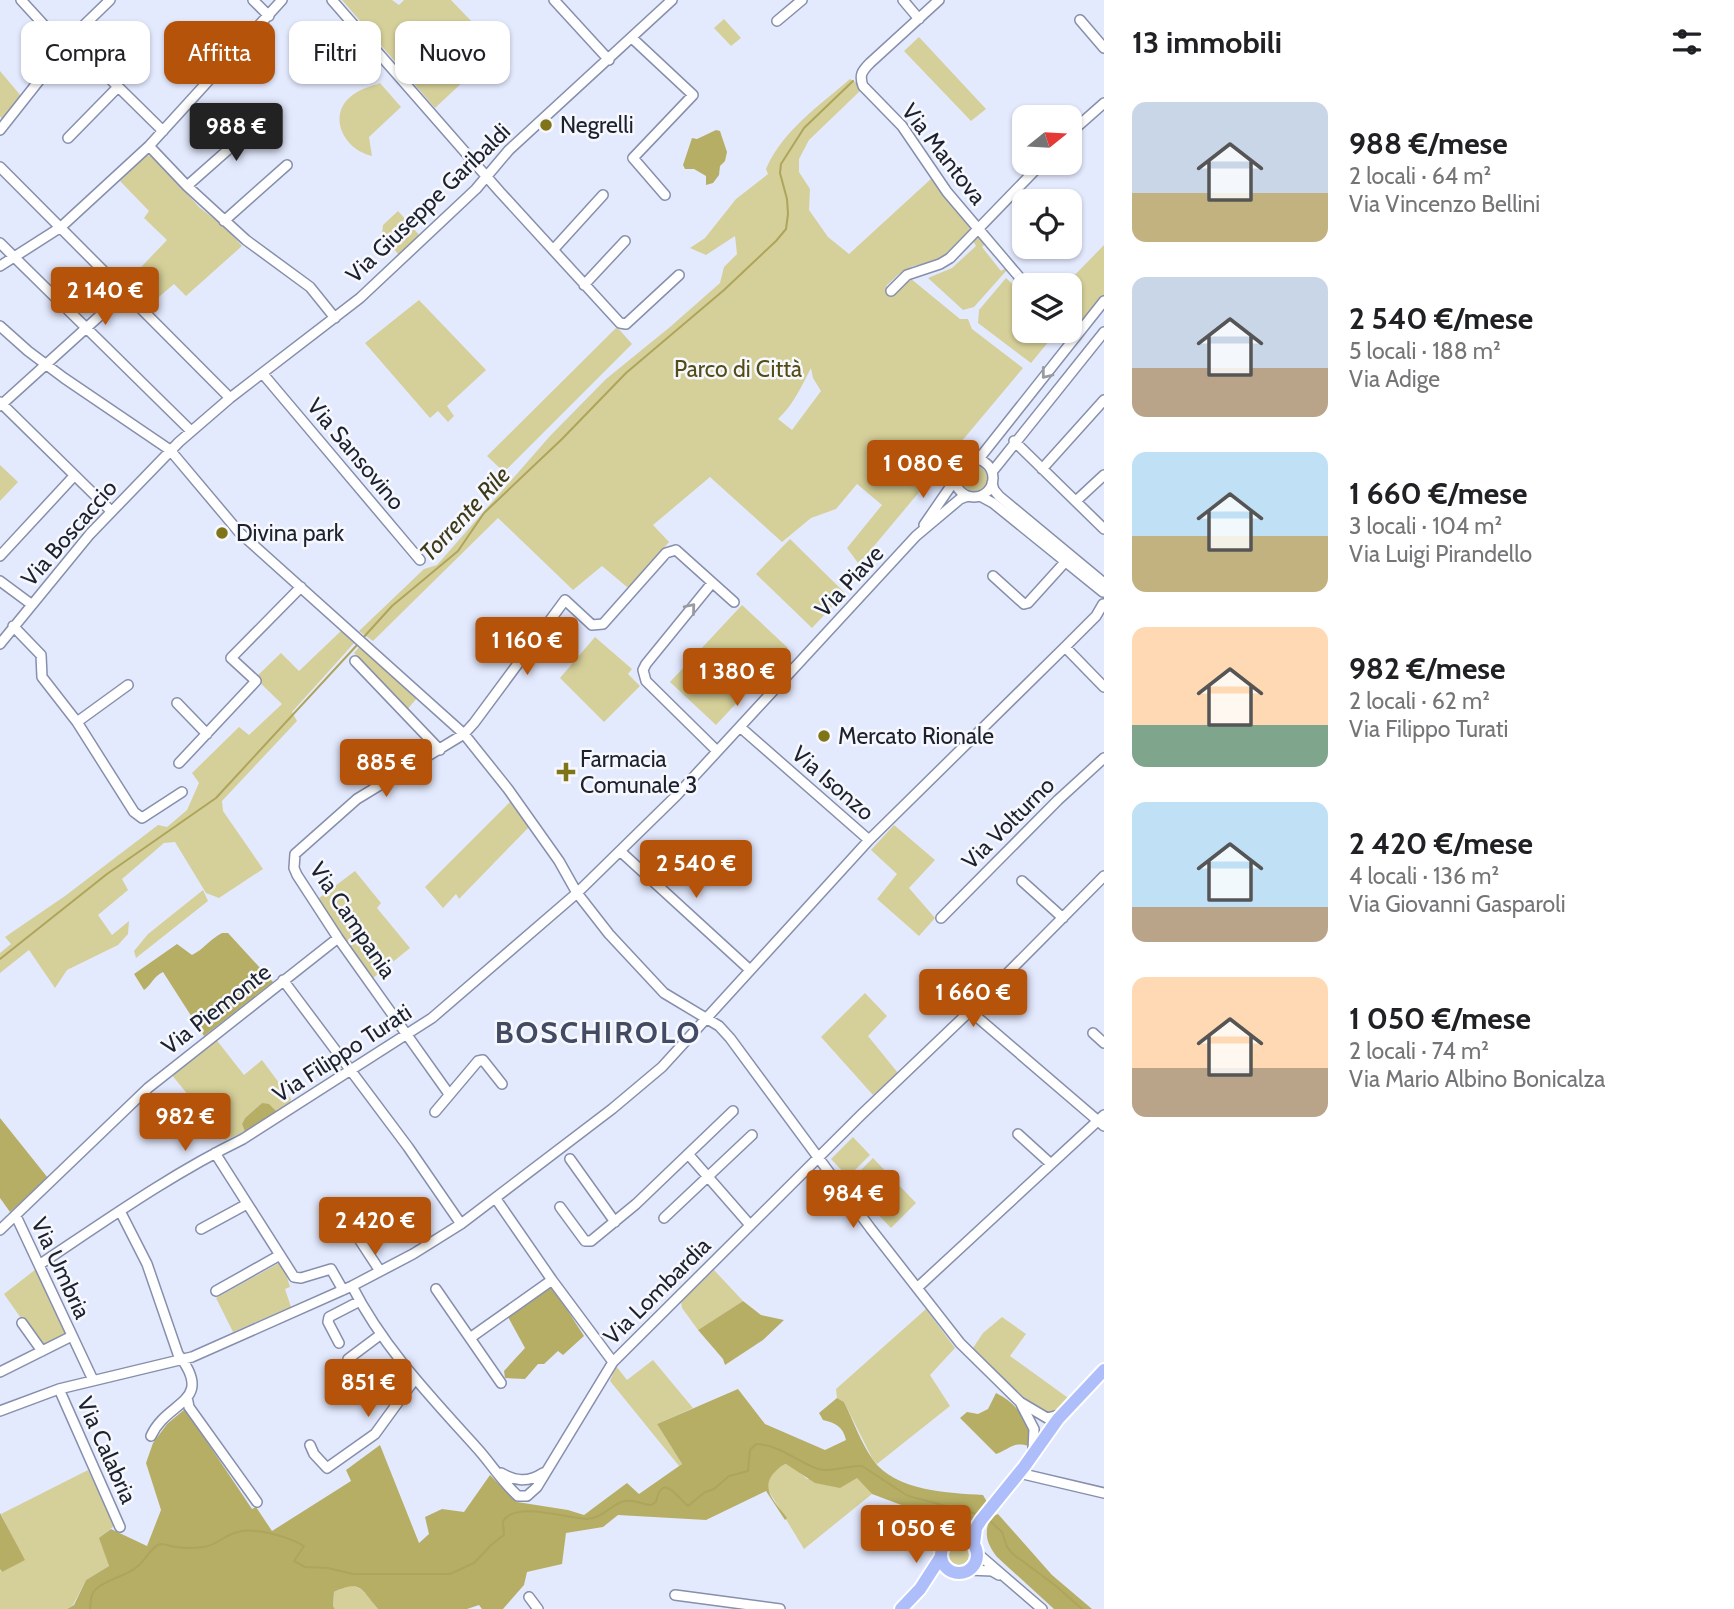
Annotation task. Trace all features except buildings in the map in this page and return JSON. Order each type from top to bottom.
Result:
[{"type":"main road","points":[[1055,1431],[1066,1410],[1104,1370]]},
{"type":"main road","points":[[920,1589],[940,1577],[969,1570],[976,1562],[976,1528],[981,1520],[1021,1470],[1081,1404],[1090,1387]]},
{"type":"main road","points":[[955,1574],[944,1566],[940,1551],[947,1540],[960,1537],[981,1520]]},
{"type":"main road","points":[[960,1537],[976,1549]]},
{"type":"main road","points":[[901,1609],[920,1589],[940,1558]]},
{"type":"street","points":[[21,0],[40,21]]},
{"type":"street","points":[[88,21],[110,0]]},
{"type":"street","points":[[253,0],[269,16]]},
{"type":"street","points":[[0,266],[61,227],[149,146],[282,0]]},
{"type":"street","points":[[332,0],[487,177],[620,323],[626,324],[679,275]]},
{"type":"street","points":[[554,0],[609,60]]},
{"type":"street","name":"Via Giuseppe Garibaldi","points":[[170,450],[230,398],[335,318],[418,245],[487,177],[509,150],[672,0]]},
{"type":"street","points":[[777,21],[802,0]]},
{"type":"street","points":[[903,0],[919,19],[939,0]]},
{"type":"street","name":"Via Mantova","points":[[919,19],[862,71],[860,79],[863,86],[902,126],[947,192],[1016,273]]},
{"type":"street","points":[[1080,20],[1104,48]]},
{"type":"street","points":[[632,38],[693,95],[633,158],[665,195]]},
{"type":"street","points":[[0,130],[36,84]]},
{"type":"street","points":[[115,84],[163,131]]},
{"type":"street","points":[[68,138],[118,87]]},
{"type":"street","points":[[1082,122],[1104,103]]},
{"type":"street","points":[[187,186],[265,117]]},
{"type":"street","points":[[149,146],[224,221],[269,258],[310,286],[335,318]]},
{"type":"street","points":[[224,221],[287,165]]},
{"type":"street","points":[[0,167],[230,398]]},
{"type":"street","points":[[891,291],[906,275],[950,258],[1030,175]]},
{"type":"street","points":[[553,250],[603,195]]},
{"type":"street","points":[[584,285],[625,242]]},
{"type":"street","points":[[0,243],[191,431]]},
{"type":"street","points":[[111,512],[1,404],[126,292]]},
{"type":"street","points":[[1082,328],[1104,301]]},
{"type":"street","points":[[0,340],[4,329],[46,365],[170,450],[239,532],[354,633],[476,746],[549,845],[577,893],[609,934],[657,987],[672,999],[719,1026],[741,1051],[818,1158],[960,1343],[1020,1402],[1042,1417],[1055,1431]]},
{"type":"street","points":[[1104,332],[992,472],[993,490],[1104,589]]},
{"type":"street","points":[[978,460],[1070,343]]},
{"type":"street","name":"Via Sansovino","points":[[263,374],[420,560]]},
{"type":"street","points":[[1042,469],[1104,400]]},
{"type":"street","points":[[1014,442],[1104,529]]},
{"type":"street","name":"Via Boscaccio","points":[[0,643],[111,512],[170,450]]},
{"type":"street","points":[[992,472],[986,464],[969,460],[960,465],[955,480],[958,489],[968,496],[987,498],[1104,589]]},
{"type":"street","points":[[1076,501],[1104,475]]},
{"type":"street","points":[[0,556],[74,476]]},
{"type":"street","name":"Via Piave","points":[[916,537],[955,480]]},
{"type":"street","points":[[980,496],[992,483]]},
{"type":"street","name":"Via Piave","points":[[577,893],[718,751],[916,537],[960,499],[968,496]]},
{"type":"street","points":[[355,661],[440,750],[464,734],[474,723],[565,600],[592,625],[603,624],[670,550],[680,553],[734,602]]},
{"type":"street","points":[[993,576],[1024,604],[1028,603],[1066,561]]},
{"type":"street","points":[[0,581],[31,604]]},
{"type":"street","points":[[712,583],[643,670],[646,681],[718,751]]},
{"type":"street","points":[[179,764],[256,681],[231,658],[301,587]]},
{"type":"street","points":[[0,1411],[59,1389],[182,1360],[348,1288],[413,1254],[496,1199],[612,1109],[686,1043],[869,840],[1102,609],[1104,589]]},
{"type":"street","points":[[13,626],[41,655],[42,677],[77,722],[134,812],[142,817],[182,793]]},
{"type":"street","points":[[1065,647],[1104,687]]},
{"type":"street","points":[[77,722],[128,685]]},
{"type":"street","points":[[177,703],[207,734]]},
{"type":"street","name":"Via Isonzo","points":[[740,727],[869,840]]},
{"type":"street","name":"Via Campania","points":[[440,750],[357,799],[300,849],[293,861],[297,875],[338,938],[449,1094]]},
{"type":"street","name":"Via Volturno","points":[[941,918],[1058,800],[1104,758]]},
{"type":"street","points":[[621,851],[750,970]]},
{"type":"street","name":"Via Lombardia","points":[[498,1472],[513,1492],[522,1496],[532,1493],[613,1362],[1104,876]]},
{"type":"street","points":[[1022,881],[1063,918]]},
{"type":"street","name":"Via Filippo Turati","points":[[39,1265],[120,1211],[243,1139],[432,1018],[577,893]]},
{"type":"street","name":"Via Piemonte","points":[[0,1230],[148,1088],[338,938]]},
{"type":"street","points":[[283,980],[408,1147],[461,1224]]},
{"type":"street","points":[[917,1288],[1051,1164],[1102,1121],[970,1011]]},
{"type":"street","points":[[1093,1033],[1104,1043]]},
{"type":"street","points":[[435,1112],[478,1061],[483,1060],[502,1084]]},
{"type":"street","points":[[560,1207],[585,1241],[591,1241],[615,1222],[733,1111]]},
{"type":"street","points":[[1018,1134],[1051,1164]]},
{"type":"street","points":[[664,1218],[752,1135]]},
{"type":"street","points":[[215,1153],[297,1279],[331,1269],[360,1301],[380,1335],[415,1379],[498,1472],[509,1478],[526,1480],[541,1475],[546,1469]]},
{"type":"street","points":[[688,1154],[750,1225]]},
{"type":"street","points":[[570,1158],[615,1222]]},
{"type":"street","points":[[496,1199],[613,1362]]},
{"type":"street","points":[[201,1229],[247,1204]]},
{"type":"street","points":[[340,1210],[380,1271]]},
{"type":"street","points":[[120,1211],[147,1264],[178,1354],[193,1383],[187,1397],[160,1423],[151,1436]]},
{"type":"street","name":"Via Umbria","points":[[16,1216],[93,1380]]},
{"type":"street","points":[[216,1292],[280,1255]]},
{"type":"street","points":[[470,1338],[552,1280]]},
{"type":"street","points":[[436,1289],[501,1383]]},
{"type":"street","points":[[339,1343],[328,1322],[329,1317],[360,1301]]},
{"type":"street","points":[[22,1323],[42,1351]]},
{"type":"street","points":[[348,1359],[380,1335]]},
{"type":"street","name":"Via Umbria","points":[[0,1372],[72,1336]]},
{"type":"street","points":[[310,1445],[314,1454],[327,1468],[375,1434],[415,1379]]},
{"type":"street","name":"Via Calabria","points":[[59,1389],[120,1527]]},
{"type":"street","points":[[187,1397],[189,1407],[257,1502]]},
{"type":"street","points":[[1020,1402],[1031,1422],[1036,1453]]},
{"type":"street","points":[[1042,1417],[1055,1418],[1066,1410]]},
{"type":"street","points":[[1031,1422],[1040,1429],[1055,1431]]},
{"type":"street","points":[[1021,1470],[1104,1493]]},
{"type":"street","points":[[976,1549],[1042,1609]]},
{"type":"street","points":[[969,1570],[992,1571],[1007,1578]]},
{"type":"street","points":[[675,1595],[780,1609]]},
{"type":"street","points":[[529,1597],[538,1609]]},
{"type":"green space","points":[[342,0],[392,0],[399,5],[404,0],[451,0],[471,21],[395,21],[395,62],[381,45],[381,21],[360,21]]},
{"type":"green space","points":[[724,19],[741,38],[731,46],[714,28]]},
{"type":"green space","points":[[919,37],[986,109],[971,121],[904,51]]},
{"type":"green space","points":[[0,71],[21,96],[2,119],[0,116]]},
{"type":"green space","name":"Parco di Città","points":[[850,79],[857,83],[860,91],[809,140],[799,159],[799,172],[810,189],[809,210],[828,237],[849,254],[932,178],[970,228],[970,232],[943,257],[913,266],[886,286],[896,294],[910,278],[960,319],[968,319],[972,329],[1023,368],[869,552],[858,563],[847,548],[882,505],[857,484],[836,509],[811,518],[782,542],[710,477],[653,525],[669,542],[631,586],[627,587],[602,566],[573,590],[498,518],[373,641],[359,631],[424,569],[437,565],[550,436],[606,379],[720,283],[724,267],[737,254],[735,236],[706,255],[690,248],[705,238],[736,199],[768,174],[766,169],[773,155],[792,131]],"holes":[[[811,368],[813,378],[821,391],[792,430],[778,419],[793,401]]]},
{"type":"green space","points":[[381,84],[401,107],[369,137],[372,156],[353,146],[341,129],[339,120],[346,102],[363,89]]},
{"type":"green space","points":[[414,84],[461,84],[435,108]]},
{"type":"green space","points":[[145,155],[153,156],[199,207],[227,229],[242,246],[186,296],[174,284],[147,307],[125,284],[167,240],[144,218],[149,211],[120,181]]},
{"type":"green space","points":[[398,211],[421,237],[402,254],[398,254],[382,234],[383,225]]},
{"type":"green space","points":[[978,237],[986,243],[982,247],[1001,271],[1006,268],[1007,270],[974,307],[963,310],[928,278],[952,268],[976,246],[973,241]]},
{"type":"green space","points":[[1104,245],[1104,296],[1082,323],[1082,273],[1077,273]]},
{"type":"green space","points":[[1006,278],[1012,284],[1012,343],[1047,343],[1031,363],[978,323],[979,310]]},
{"type":"green space","points":[[419,300],[486,370],[447,406],[454,416],[448,422],[438,411],[430,418],[365,343]]},
{"type":"green space","points":[[617,327],[632,344],[504,472],[487,456]]},
{"type":"green space","points":[[0,465],[18,482],[0,501]]},
{"type":"green space","points":[[974,465],[983,469],[987,478],[983,487],[974,491],[965,487],[961,478],[965,469]]},
{"type":"green space","points":[[790,539],[845,593],[812,628],[756,574]]},
{"type":"green space","points":[[742,605],[788,648],[716,725],[670,682]]},
{"type":"green space","points":[[342,630],[355,642],[292,712],[297,721],[222,801],[223,811],[263,869],[219,898],[206,893],[175,842],[164,843],[122,879],[128,890],[98,915],[112,935],[129,921],[128,934],[118,945],[67,970],[55,988],[29,950],[0,973],[0,953],[11,944],[5,937],[65,896],[158,825],[167,827],[187,810],[199,783],[192,773],[239,727],[249,735],[282,704],[255,678],[281,653],[299,671]]},
{"type":"green space","points":[[595,637],[632,669],[628,674],[640,686],[604,722],[560,678]]},
{"type":"green space","points":[[360,646],[417,698],[406,711],[354,653]]},
{"type":"green space","points":[[510,802],[529,827],[459,899],[456,894],[443,908],[425,887]]},
{"type":"green space","points":[[894,825],[935,860],[909,888],[935,918],[919,936],[877,899],[897,874],[871,850]]},
{"type":"green space","points":[[355,871],[381,903],[377,908],[410,948],[373,978],[337,929],[319,898]]},
{"type":"green space","points":[[203,890],[208,901],[136,958],[134,951],[148,934]]},
{"type":"green space","points":[[865,993],[887,1016],[868,1036],[898,1073],[873,1095],[821,1037]]},
{"type":"green space","points":[[215,1038],[244,1075],[262,1060],[291,1099],[289,1105],[278,1113],[262,1103],[245,1118],[242,1124],[245,1132],[225,1140],[171,1074]]},
{"type":"green space","points":[[853,1137],[870,1155],[848,1177],[831,1159]]},
{"type":"green space","points":[[873,1158],[916,1203],[891,1228],[848,1183]]},
{"type":"green space","points":[[279,1263],[290,1287],[285,1289],[291,1307],[233,1332],[216,1298]]},
{"type":"green space","points":[[36,1269],[67,1335],[42,1348],[4,1294]]},
{"type":"green space","points":[[714,1270],[743,1301],[698,1330],[682,1308],[681,1302]]},
{"type":"green space","points":[[926,1309],[955,1348],[930,1375],[950,1406],[877,1464],[844,1402],[837,1398],[836,1389]]},
{"type":"green space","points":[[1002,1317],[1026,1334],[1010,1356],[1071,1400],[1053,1415],[1019,1396],[973,1348],[983,1333]]},
{"type":"green space","points":[[653,1360],[693,1408],[657,1424],[682,1464],[679,1466],[610,1381],[616,1366],[627,1380]]},
{"type":"green space","points":[[786,1464],[807,1479],[857,1477],[872,1494],[804,1549],[767,1488],[773,1473]]},
{"type":"green space","points":[[88,1470],[115,1525],[100,1538],[109,1566],[86,1580],[73,1605],[67,1609],[0,1609],[0,1569],[1,1572],[24,1560],[1,1514]]},
{"type":"green space","points":[[955,1545],[963,1545],[969,1555],[963,1565],[955,1565],[949,1559],[949,1551]]},
{"type":"green space","points":[[349,1585],[363,1591],[378,1609],[335,1609],[334,1592]]},
{"type":"shaded area","points":[[716,130],[720,131],[727,152],[719,175],[713,183],[706,185],[706,176],[694,169],[685,169],[683,165],[692,138],[697,139]]},
{"type":"shaded area","points":[[222,933],[228,933],[273,982],[204,1036],[163,972],[144,990],[134,974],[177,944],[192,955]]},
{"type":"shaded area","points":[[262,1103],[269,1104],[278,1113],[245,1132],[242,1124],[245,1118]]},
{"type":"shaded area","points":[[0,1118],[48,1178],[10,1212],[0,1198]]},
{"type":"shaded area","points":[[552,1286],[584,1336],[563,1355],[558,1351],[544,1364],[538,1364],[525,1379],[505,1378],[504,1371],[525,1348],[508,1317]]},
{"type":"shaded area","points":[[743,1301],[761,1315],[784,1320],[763,1340],[725,1365],[698,1330]]},
{"type":"shaded area","points":[[738,1389],[765,1424],[825,1450],[846,1440],[841,1429],[823,1420],[819,1413],[837,1398],[844,1402],[873,1460],[883,1470],[909,1484],[939,1491],[983,1495],[987,1502],[968,1525],[959,1530],[944,1521],[872,1494],[857,1478],[840,1488],[815,1483],[786,1464],[773,1474],[768,1486],[771,1497],[787,1518],[785,1520],[766,1491],[706,1520],[618,1515],[603,1527],[566,1533],[562,1564],[527,1572],[524,1585],[503,1609],[482,1609],[479,1605],[467,1609],[378,1609],[360,1588],[350,1586],[334,1592],[335,1609],[67,1609],[74,1605],[86,1580],[109,1566],[99,1538],[111,1529],[147,1546],[161,1510],[146,1463],[153,1443],[167,1424],[185,1409],[252,1509],[256,1507],[272,1531],[351,1481],[346,1470],[380,1445],[419,1543],[429,1534],[425,1517],[442,1509],[464,1512],[490,1475],[517,1502],[584,1515],[627,1483],[639,1494],[682,1464],[657,1424]]},
{"type":"shaded area","points":[[996,1393],[1012,1404],[1025,1419],[1031,1431],[1028,1446],[1015,1445],[996,1454],[960,1418],[967,1412],[978,1414],[988,1409]]},
{"type":"shaded area","points":[[0,1513],[25,1560],[2,1572],[0,1569]]},
{"type":"shaded area","points":[[998,1514],[1052,1575],[1092,1609],[1054,1609],[997,1557],[987,1533],[991,1517]]},
{"type":"waterway","name":"Torrente Rile","points":[[362,639],[392,606],[458,551],[484,513],[626,373],[724,290],[776,241],[786,229],[788,214],[780,173],[781,164],[804,128],[853,81]]},
{"type":"waterway","name":"Torrente Rile","points":[[0,959],[107,874],[216,798],[358,644]]},
{"type":"waterway","points":[[90,1609],[96,1589],[133,1570],[158,1545],[204,1547],[234,1533],[245,1531],[272,1534],[304,1546],[294,1561],[305,1567],[328,1568],[353,1574],[450,1574],[474,1563],[504,1535],[503,1521],[509,1515],[529,1511],[592,1518],[625,1501],[651,1505],[656,1502],[662,1488],[670,1489],[688,1506],[729,1476],[748,1471],[750,1450],[756,1444],[780,1450],[818,1469],[862,1466],[908,1496],[977,1514]]},
{"type":"waterway","points":[[988,1519],[1002,1532],[1007,1547],[1013,1554],[1082,1609]]},
{"type":"place","name":"Negrelli","points":[[546,125]]},
{"type":"place","name":"Divina park","points":[[222,533]]},
{"type":"place","name":"Mercato Rionale","points":[[824,736]]},
{"type":"place","name":"Farmacia Comunale 3","points":[[566,772]]},
{"type":"district","name":"BOSCHIROLO","points":[[598,1033]]}]
